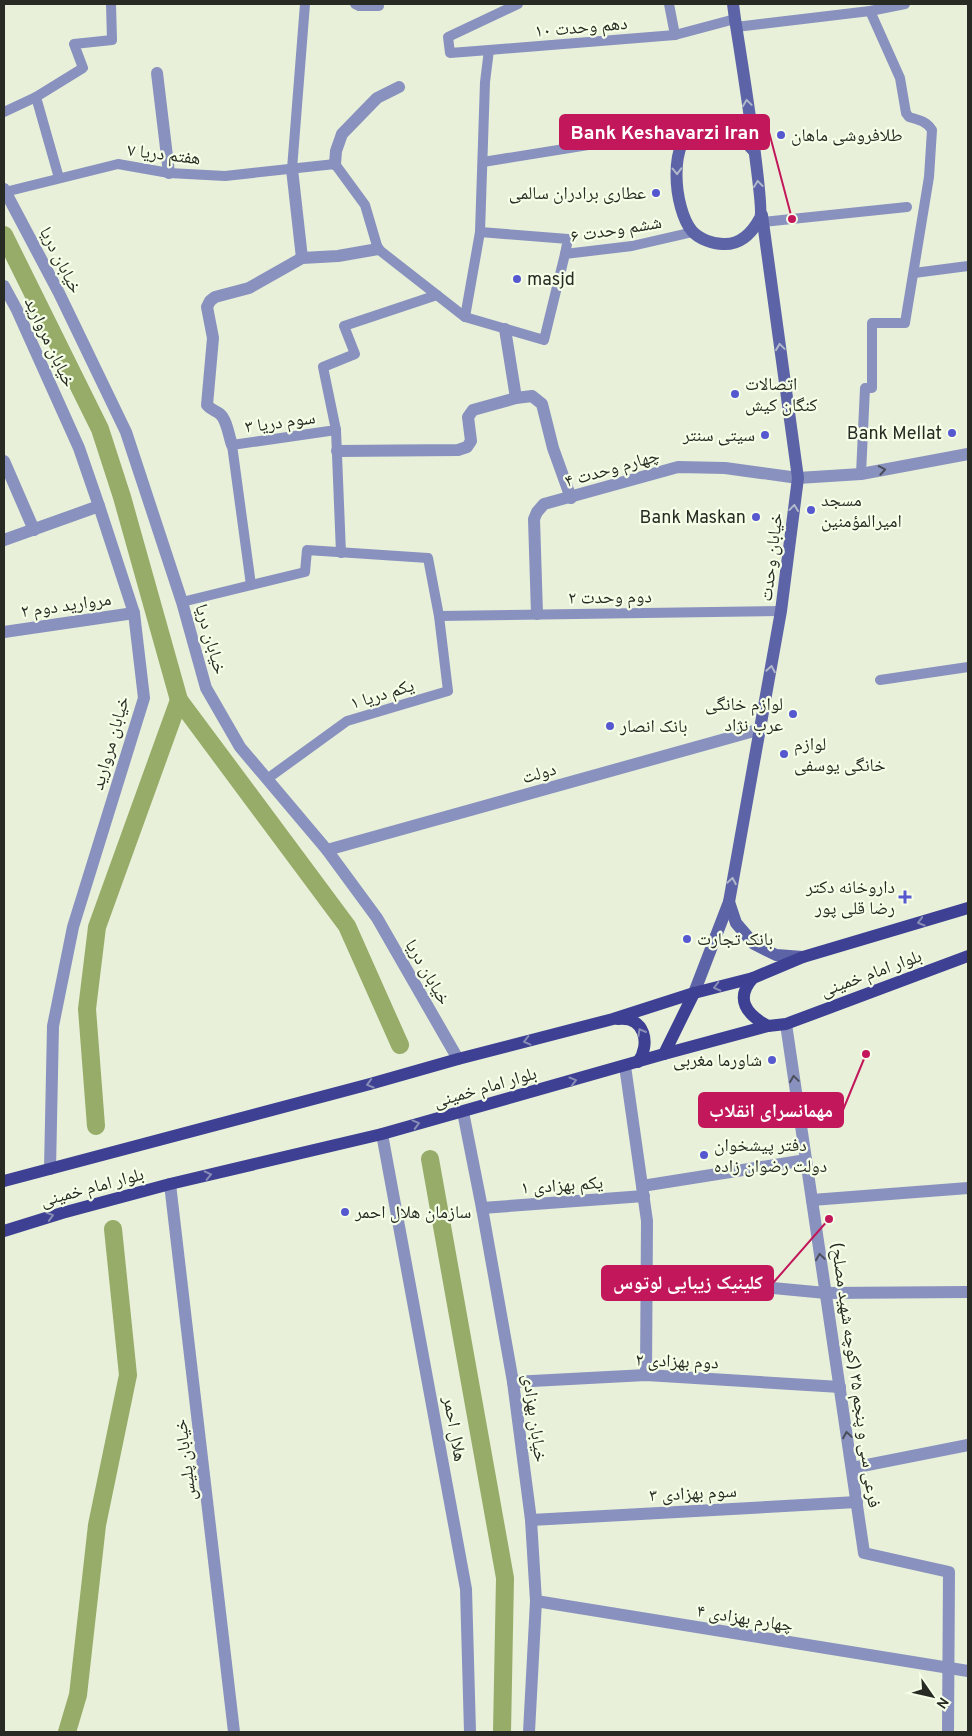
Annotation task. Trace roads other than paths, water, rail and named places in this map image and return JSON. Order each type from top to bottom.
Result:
[{"type":"main road","points":[[733,4],[754,151],[762,218],[749,234],[733,244],[713,244],[693,232],[682,213],[677,186],[676,161],[683,141],[694,128],[711,123],[732,129],[754,151]]},
{"type":"main road","name":"خیابان وحدت","points":[[694,992],[729,902],[781,611],[798,478],[762,218]]},
{"type":"main road","points":[[729,902],[736,923],[754,944],[776,955],[803,957]]},
{"type":"main road","name":"بلوار امام خمینی","points":[[4,1181],[613,1019],[694,992],[753,978],[803,957],[968,908]]},
{"type":"main road","name":"بلوار امام خمینی","points":[[4,1231],[62,1213],[170,1184],[382,1134],[664,1054],[768,1026],[786,1024],[968,956]]},
{"type":"main road","points":[[753,978],[745,989],[744,1003],[750,1015],[768,1026]]},
{"type":"main road","points":[[664,1054],[694,992]]},
{"type":"main road","points":[[613,1019],[622,1018],[632,1021],[644,1035],[646,1044],[644,1054],[638,1062]]},
{"type":"street","points":[[157,73],[169,173]]},
{"type":"street","points":[[335,164],[336,151],[342,134],[377,98],[399,88]]},
{"type":"street","points":[[292,169],[302,258]]},
{"type":"street","name":"خیابان دریا","points":[[5,190],[59,293],[126,432],[182,602],[206,688],[240,747],[327,850],[377,918],[458,1059]]},
{"type":"street","points":[[232,445],[223,418],[219,413],[212,411],[206,405],[213,338],[207,307],[210,301],[215,297],[249,288],[302,258],[338,256],[378,249]]},
{"type":"street","name":"خیابان مروارید","points":[[4,286],[79,448],[99,506],[134,613],[144,698],[73,927],[53,1026],[50,1169]]},
{"type":"street","points":[[504,328],[516,398]]},
{"type":"street","points":[[337,451],[458,450],[467,447],[471,441],[468,417],[474,410],[516,398],[532,396],[542,404],[553,448],[571,498]]},
{"type":"street","name":"چهارم وحدت ۴","points":[[537,614],[534,519],[544,504],[678,468],[725,468],[798,478],[862,474],[968,454]]},
{"type":"street","points":[[4,461],[34,530]]},
{"type":"street","points":[[4,540],[99,506]]},
{"type":"street","name":"مروارید دوم ۲","points":[[4,632],[134,613]]},
{"type":"street","name":"دولت","points":[[327,850],[760,729]]},
{"type":"street","name":"فرعی سی و پنجم ۳۵ (کوچه شهید مصلح)","points":[[786,1024],[864,1553],[949,1572],[948,1668]]},
{"type":"street","points":[[625,1066],[647,1221],[646,1375]]},
{"type":"street","name":"خیابان بهزادی","points":[[463,1112],[513,1382],[531,1520],[536,1601],[528,1732]]},
{"type":"street","name":"هلال احمر","points":[[382,1134],[466,1589],[470,1732]]},
{"type":"street","name":"یکم بهزادی ۱","points":[[482,1208],[643,1191],[806,1160]]},
{"type":"street","name":"خیابان پلیس","points":[[170,1184],[234,1732]]},
{"type":"street","points":[[812,1200],[968,1188]]},
{"type":"street","points":[[647,1276],[826,1293],[968,1292]]},
{"type":"street","name":"دوم بهزادی ۲","points":[[513,1382],[646,1375],[840,1387]]},
{"type":"street","points":[[852,1468],[968,1445]]},
{"type":"street","name":"سوم بهزادی ۳","points":[[531,1520],[857,1502]]},
{"type":"street","name":"چهارم بهزادی ۴","points":[[536,1601],[968,1671]]},
{"type":"street","points":[[948,1668],[948,1732]]},
{"type":"lane","points":[[4,112],[36,97],[83,68],[74,44],[112,40],[111,4]]},
{"type":"lane","points":[[292,169],[304,4]]},
{"type":"lane","points":[[355,4],[359,6],[379,6]]},
{"type":"lane","name":"دهم وحدت ۱۰","points":[[518,4],[448,37],[450,53],[675,35],[736,23],[849,9],[870,11],[905,4]]},
{"type":"lane","points":[[669,4],[675,35]]},
{"type":"lane","points":[[862,474],[865,388],[872,388],[872,323],[905,322],[929,177],[932,130],[929,124],[922,120],[910,118],[906,113],[900,78],[870,11]]},
{"type":"lane","points":[[335,164],[365,205],[378,249],[465,318],[480,232],[485,82],[489,50]]},
{"type":"lane","points":[[36,97],[59,178]]},
{"type":"lane","points":[[483,162],[694,128]]},
{"type":"lane","name":"هفتم دریا ۷","points":[[5,190],[118,164],[169,173],[225,176],[335,164]]},
{"type":"lane","points":[[762,218],[907,207]]},
{"type":"lane","points":[[480,232],[568,239],[565,254]]},
{"type":"lane","name":"ششم وحدت ۶","points":[[465,318],[544,340],[565,254],[632,246],[693,232]]},
{"type":"lane","points":[[914,273],[968,266]]},
{"type":"lane","name":"سوم دریا ۳","points":[[251,585],[232,445],[336,430],[323,366],[355,354],[344,326],[437,295]]},
{"type":"lane","points":[[336,430],[341,552]]},
{"type":"lane","points":[[182,602],[305,572],[307,550],[428,558],[439,616]]},
{"type":"lane","name":"دوم وحدت ۲","points":[[439,616],[781,611]]},
{"type":"lane","name":"یکم دریا ۱","points":[[266,779],[347,722],[448,691],[439,616]]},
{"type":"lane","points":[[880,680],[968,666]]},
{"type":"waterway","points":[[4,235],[100,429],[122,497],[179,700],[347,926],[400,1045]]},
{"type":"waterway","points":[[96,1126],[87,1009],[97,927],[179,700]]},
{"type":"waterway","points":[[430,1159],[505,1578],[502,1732]]},
{"type":"waterway","points":[[67,1732],[78,1695],[97,1525],[128,1375],[113,1229]]},
{"type":"place","name":"طلافروشی ماهان","points":[[781,135]]},
{"type":"place","name":"عطاری برادران سالمی","points":[[656,193]]},
{"type":"place","name":"Bank Keshavarzi Iran","points":[[792,219]]},
{"type":"place","name":"masjd","points":[[517,279]]},
{"type":"place","name":"اتصالات کنگان کیش","points":[[735,394]]},
{"type":"place","name":"Bank Mellat","points":[[952,433]]},
{"type":"place","name":"سیتی سنتر","points":[[765,435]]},
{"type":"place","name":"مسجد امیرالمؤمنین","points":[[811,510]]},
{"type":"place","name":"Bank Maskan","points":[[756,517]]},
{"type":"place","name":"لوازم خانگی عرب نژاد","points":[[793,714]]},
{"type":"place","name":"بانک انصار","points":[[610,726]]},
{"type":"place","name":"لوازم خانگی یوسفی","points":[[784,754]]},
{"type":"place","name":"داروخانه دکتر رضا قلی پور","points":[[905,897]]},
{"type":"place","name":"بانک تجارت","points":[[687,939]]},
{"type":"place","name":"مهمانسرای انقلاب","points":[[866,1054]]},
{"type":"place","name":"شاورما مغربی","points":[[772,1060]]},
{"type":"place","name":"دفتر پیشخوان دولت رضوان زاده","points":[[704,1155]]},
{"type":"place","name":"سازمان هلال احمر","points":[[345,1212]]},
{"type":"place","name":"کلینیک زیبایی لوتوس","points":[[829,1219]]}]
